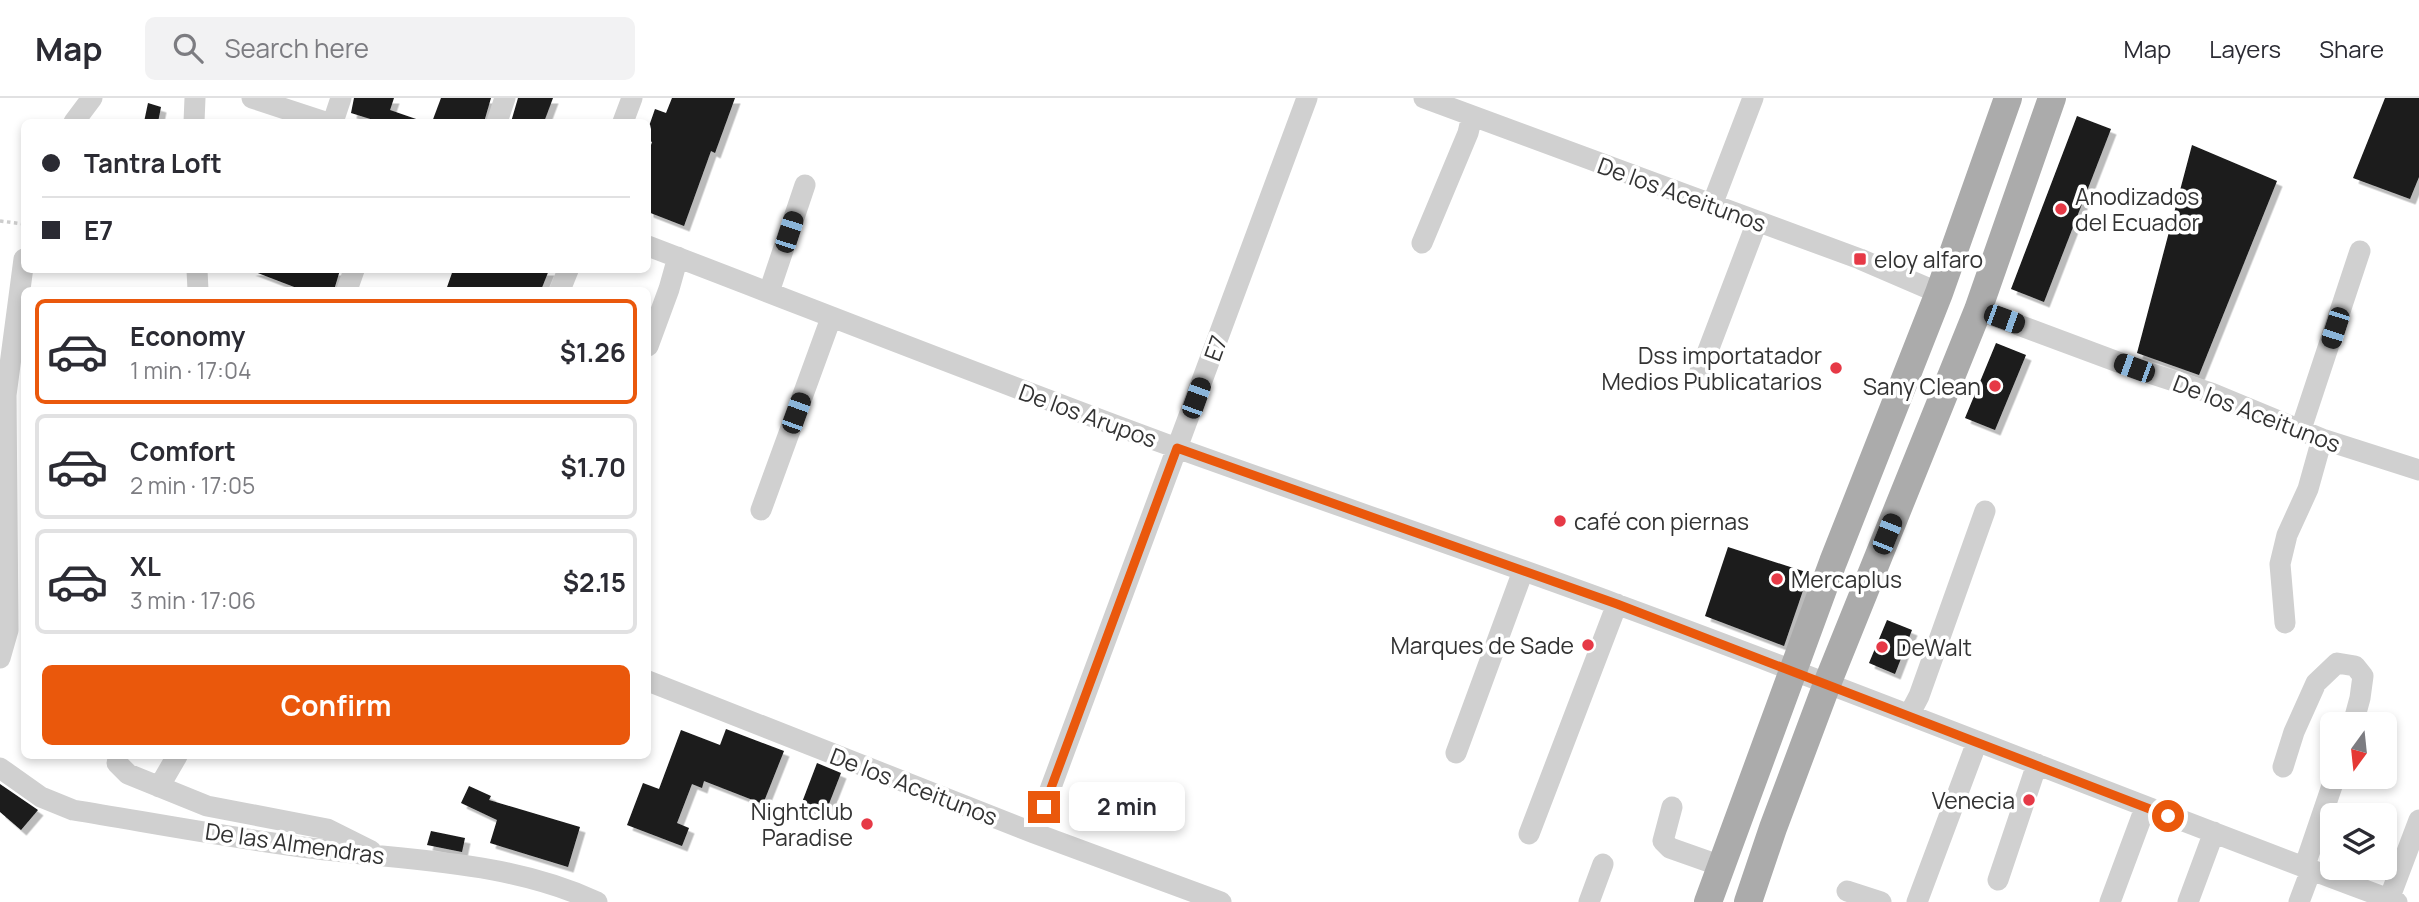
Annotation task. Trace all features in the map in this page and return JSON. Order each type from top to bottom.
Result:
[{"type":"main road","points":[[1708,902],[1793,671],[1939,293],[2008,98]]},
{"type":"main road","points":[[1748,902],[1827,684],[1978,310],[2052,98]]},
{"type":"street","points":[[76,119],[92,98]]},
{"type":"street","points":[[194,119],[195,98]]},
{"type":"street","points":[[334,119],[341,98]]},
{"type":"street","points":[[498,119],[506,98]]},
{"type":"street","points":[[624,119],[632,98]]},
{"type":"street","name":"E7","points":[[1034,833],[1307,98]]},
{"type":"street","name":"De los Aceitunos","points":[[1424,98],[1860,259],[1939,293]]},
{"type":"street","points":[[1712,205],[1753,98]]},
{"type":"street","points":[[266,100],[317,119]]},
{"type":"street","points":[[1422,243],[1468,133],[1472,116]]},
{"type":"street","points":[[769,292],[805,185]]},
{"type":"street","points":[[1698,377],[1757,222]]},
{"type":"street","name":"De los Arupos","points":[[651,247],[1177,448],[1617,604],[2391,901]]},
{"type":"street","points":[[2301,429],[2360,251]]},
{"type":"street","points":[[651,338],[678,257]]},
{"type":"street","points":[[0,658],[9,630],[6,395],[22,273]]},
{"type":"street","name":"De los Aceitunos","points":[[1978,310],[2134,368],[2211,393],[2322,439],[2419,470]]},
{"type":"street","points":[[761,510],[831,318]]},
{"type":"street","points":[[2286,623],[2280,564],[2287,535],[2308,489],[2322,439]]},
{"type":"street","points":[[1909,716],[1919,696],[1985,511]]},
{"type":"street","points":[[1456,752],[1523,571]]},
{"type":"street","points":[[1529,834],[1617,604]]},
{"type":"street","points":[[2283,766],[2294,732],[2316,682],[2337,663],[2355,666],[2363,676],[2356,712]]},
{"type":"street","name":"De los Aceitunos","points":[[651,682],[1034,833],[1222,902]]},
{"type":"street","points":[[1917,902],[1977,742]]},
{"type":"street","points":[[159,788],[175,759]]},
{"type":"street","points":[[117,763],[128,774],[207,806],[327,829],[379,855]]},
{"type":"street","points":[[1998,880],[2037,764]]},
{"type":"street","name":"De las Almendras","points":[[0,768],[41,797],[73,810],[310,848],[431,860],[516,874],[566,888],[597,902]]},
{"type":"street","points":[[2300,902],[2331,789]]},
{"type":"street","points":[[1672,807],[1663,841],[1670,848],[1721,866]]},
{"type":"street","points":[[2110,902],[2145,808]]},
{"type":"street","points":[[2391,901],[2419,820]]},
{"type":"street","points":[[2188,902],[2214,832]]},
{"type":"street","points":[[1589,902],[1603,864]]},
{"type":"street","points":[[1847,891],[1881,902]]},
{"type":"path","points":[[0,221],[21,224]]},
{"type":"building","points":[[354,98],[394,98],[390,110],[416,119],[370,119],[351,113]]},
{"type":"building","points":[[441,98],[491,98],[485,119],[433,119]]},
{"type":"building","points":[[518,98],[553,98],[545,119],[512,119]]},
{"type":"building","points":[[672,98],[735,98],[715,153],[711,151],[684,226],[651,213],[651,120],[655,109],[666,113]]},
{"type":"building","points":[[2385,98],[2419,98],[2419,177],[2410,199],[2353,178]]},
{"type":"building","points":[[148,103],[161,107],[159,119],[145,119]]},
{"type":"building","name":"Anodizados del Ecuador","points":[[2077,116],[2111,129],[2044,302],[2011,289]]},
{"type":"building","points":[[2192,145],[2277,181],[2199,375],[2137,353]]},
{"type":"building","points":[[258,273],[339,273],[335,287],[294,287]]},
{"type":"building","points":[[452,273],[548,273],[542,287],[447,287]]},
{"type":"building","name":"Sany Clean","points":[[1996,343],[2026,355],[1995,430],[1965,418]]},
{"type":"building","points":[[1728,547],[1809,573],[1784,646],[1705,616]]},
{"type":"building","points":[[1887,620],[1912,630],[1895,674],[1869,663]]},
{"type":"building","points":[[726,729],[784,751],[763,804],[704,781],[702,788],[692,784],[677,823],[689,828],[682,846],[627,825],[643,783],[659,789],[681,730],[720,745]]},
{"type":"building","points":[[817,763],[841,773],[825,814],[801,805]]},
{"type":"building","points":[[0,784],[38,810],[21,830],[0,812]]},
{"type":"building","points":[[469,786],[491,796],[489,800],[580,827],[568,867],[490,843],[497,820],[461,803]]},
{"type":"building","points":[[431,831],[465,838],[462,852],[427,845]]},
{"type":"place","name":"Anodizados del Ecuador","points":[[2061,209]]},
{"type":"place","name":"eloy alfaro","points":[[1860,259]]},
{"type":"place","name":"Dss importatador Medios Publicatarios","points":[[1836,368]]},
{"type":"place","name":"Sany Clean","points":[[1995,386]]},
{"type":"place","name":"café con piernas","points":[[1560,521]]},
{"type":"place","name":"Mercaplus","points":[[1777,579]]},
{"type":"place","name":"Marques de Sade","points":[[1588,645]]},
{"type":"place","name":"DeWalt","points":[[1882,647]]},
{"type":"place","name":"Venecia","points":[[2029,800]]},
{"type":"place","name":"Nightclub Paradise","points":[[867,824]]},
{"type":"route","points":[[1044,807],[1177,448],[1617,604],[2168,816]]}]
